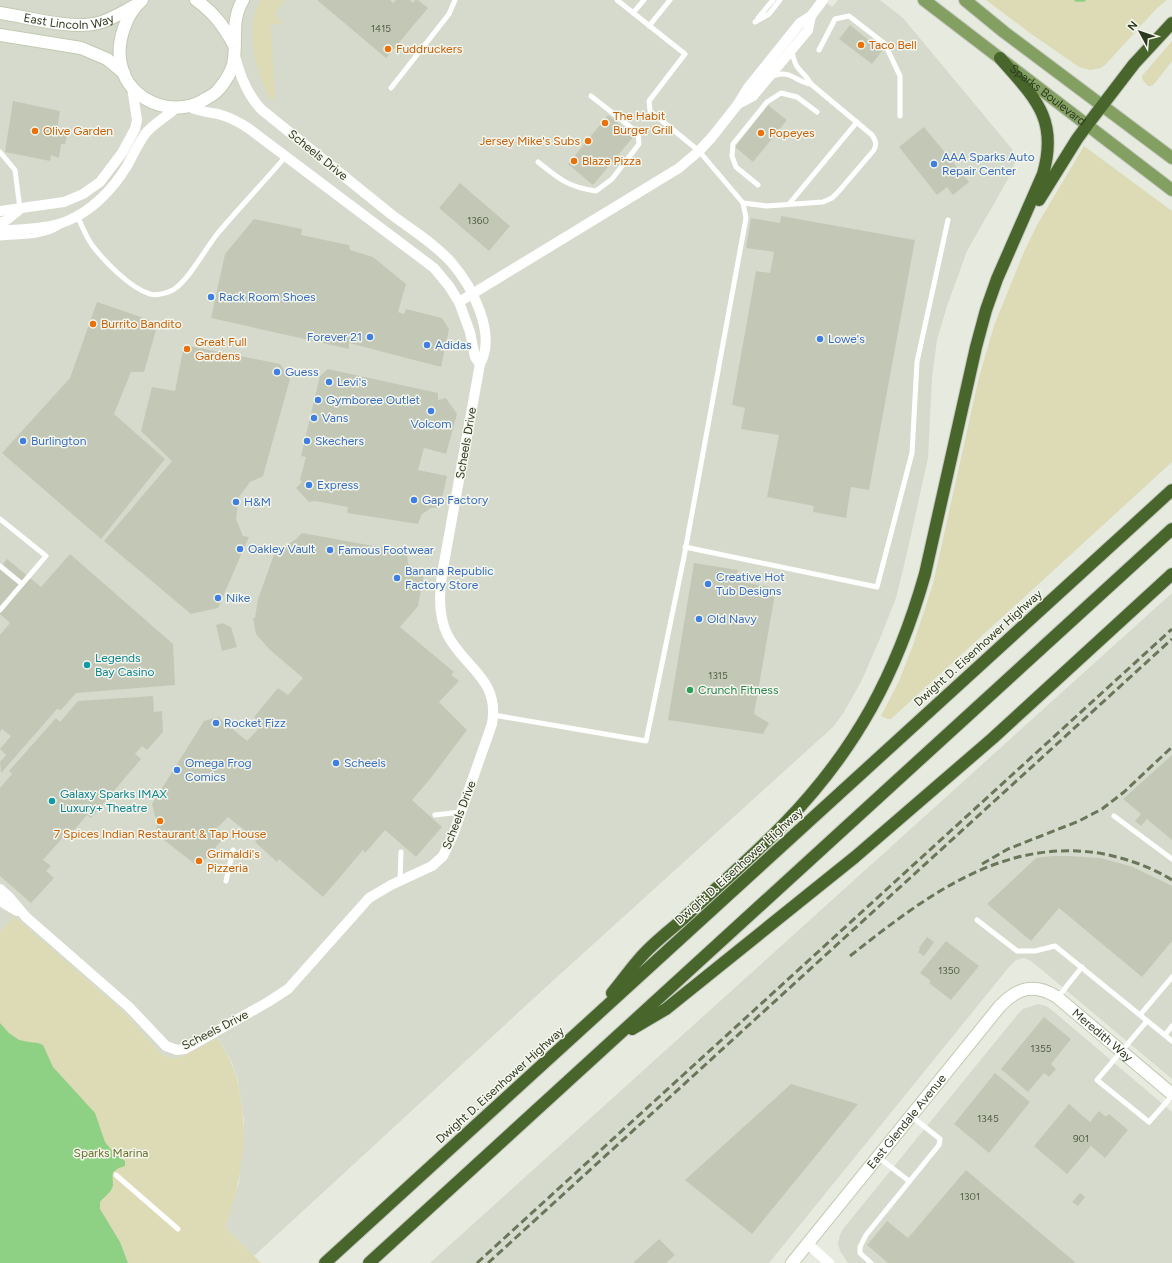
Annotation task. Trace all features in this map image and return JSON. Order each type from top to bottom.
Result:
[{"type":"highway","points":[[1010,252],[1055,173],[1088,124],[1134,64],[1172,23]]},
{"type":"highway","points":[[587,1024],[641,957],[744,863],[784,824],[811,794],[843,754],[871,710],[899,652],[925,574],[976,347],[986,310],[997,279],[1010,252],[1047,162],[1048,134],[1041,108],[1034,96],[1000,58]]},
{"type":"highway","name":"Dwight D. Eisenhower Highway","points":[[325,1263],[1172,490]]},
{"type":"highway","points":[[369,1263],[1172,529]]},
{"type":"highway","points":[[610,1042],[666,1008],[823,883],[993,738],[1172,574]]},
{"type":"main road","name":"Sparks Boulevard","points":[[924,0],[1088,124],[1172,190]]},
{"type":"main road","name":"Sparks Boulevard","points":[[965,0],[1004,32],[1172,158]]},
{"type":"street","points":[[196,0],[205,6],[222,23],[234,48]]},
{"type":"street","points":[[138,3],[127,19],[121,36],[119,56],[124,73],[132,87],[143,97],[161,106],[176,108],[190,107],[200,103],[218,91],[228,76],[233,65],[236,14],[243,0]]},
{"type":"street","points":[[459,302],[679,168],[699,151],[712,137],[738,104],[747,89],[800,23],[811,16],[823,0]]},
{"type":"street","name":"East Lincoln Way","points":[[0,13],[69,25],[85,25],[110,19],[138,3]]},
{"type":"street","points":[[738,104],[753,96],[808,30],[811,16]]},
{"type":"street","name":"East Lincoln Way","points":[[0,35],[81,48],[107,59],[124,73]]},
{"type":"street","name":"Scheels Drive","points":[[0,889],[26,917],[129,1007],[166,1046],[178,1050],[184,1049],[192,1046],[288,989],[369,898],[376,892],[432,866],[443,856],[453,835],[488,736],[494,707],[490,691],[478,673],[451,641],[443,623],[439,606],[442,574],[480,364],[485,356],[485,336],[480,310],[473,294],[460,273],[441,252],[376,202],[262,110],[253,100],[245,87],[234,48]]},
{"type":"street","points":[[0,211],[64,202],[83,194],[100,182],[111,170],[122,153],[138,120],[132,87]]},
{"type":"street","name":"Scheels Drive","points":[[190,107],[197,111],[217,114],[237,121],[286,156],[434,268],[449,286],[459,302],[470,332],[475,357],[480,364]]},
{"type":"street","points":[[0,231],[50,226],[66,222],[92,207],[108,191],[126,167],[145,134],[154,124],[176,108]]},
{"type":"street","points":[[0,222],[4,222],[20,209]]},
{"type":"street","points":[[0,901],[26,917]]},
{"type":"street","name":"Meredith Way","points":[[1026,989],[1038,989],[1049,992],[1172,1095]]},
{"type":"street","name":"East Glendale Avenue","points":[[792,1263],[1000,1006],[1008,998],[1026,989]]},
{"type":"street","points":[[808,1244],[829,1263]]},
{"type":"lane","points":[[391,88],[449,14],[455,0]]},
{"type":"lane","points":[[493,715],[646,741],[685,548],[746,218],[743,203],[699,151],[650,110],[649,101],[685,54],[617,0]]},
{"type":"lane","points":[[633,13],[644,0]]},
{"type":"lane","points":[[649,26],[670,0]]},
{"type":"lane","points":[[773,0],[755,22],[769,14],[780,0]]},
{"type":"lane","points":[[819,50],[835,19],[849,16],[885,44],[900,76],[900,116]]},
{"type":"lane","points":[[743,203],[767,206],[823,202],[832,198],[839,192],[874,150],[876,145],[876,140],[872,135],[811,84],[806,75],[798,69],[791,50]]},
{"type":"lane","points":[[768,78],[780,73],[787,74],[804,83],[811,84]]},
{"type":"lane","points":[[758,185],[736,167],[732,156],[733,144],[767,102],[781,93],[797,97],[817,112]]},
{"type":"lane","points":[[538,162],[560,179],[579,189],[596,191],[612,179],[639,144],[638,133],[591,96]]},
{"type":"lane","points":[[789,204],[857,122]]},
{"type":"lane","points":[[0,152],[15,170],[20,209]]},
{"type":"lane","points":[[77,216],[92,244],[108,265],[144,292],[161,294],[172,290],[181,284],[218,233],[286,156]]},
{"type":"lane","points":[[685,548],[877,587],[912,453],[917,362],[948,220]]},
{"type":"lane","points":[[0,238],[40,234],[52,231],[66,222]]},
{"type":"lane","points":[[0,519],[46,556],[0,610]]},
{"type":"lane","points":[[0,566],[22,584]]},
{"type":"lane","points":[[435,815],[461,812]]},
{"type":"lane","points":[[1114,816],[1172,859]]},
{"type":"lane","points":[[226,881],[233,850]]},
{"type":"lane","points":[[400,852],[400,881]]},
{"type":"lane","points":[[977,920],[1017,951],[1035,951],[1055,946],[1172,1041]]},
{"type":"lane","points":[[1057,998],[1082,967]]},
{"type":"lane","points":[[1140,1015],[1172,977]]},
{"type":"lane","points":[[1147,1021],[1097,1080],[1149,1122],[1172,1095]]},
{"type":"lane","points":[[1165,1035],[1172,1026]]},
{"type":"lane","points":[[871,1263],[860,1254],[862,1242],[879,1218],[938,1145],[940,1139],[912,1116]]},
{"type":"lane","points":[[878,1157],[909,1182]]},
{"type":"lane","points":[[116,1175],[178,1229]]},
{"type":"shaded area","points":[[0,0],[823,0],[832,7],[838,0],[880,0],[903,18],[1012,149],[1015,161],[1012,172],[967,251],[947,306],[937,340],[932,377],[928,458],[896,598],[862,680],[844,712],[833,727],[546,987],[254,1256],[225,1227],[239,1182],[244,1120],[238,1080],[232,1063],[218,1038],[179,1058],[171,1058],[161,1054],[124,1012],[14,917],[0,932]]},
{"type":"shaded area","points":[[1172,593],[1172,1079],[1031,961],[1024,958],[1016,960],[1009,967],[769,1263],[430,1263]]},
{"type":"shaded area","points":[[1038,1004],[1046,1006],[1053,1011],[1172,1112],[1172,1263],[848,1263],[840,1251],[838,1243],[843,1229],[1018,1014],[1023,1009]]},
{"type":"shaded area","points":[[0,1023],[9,1033],[19,1040],[43,1045],[53,1067],[95,1113],[105,1142],[113,1152],[125,1161],[125,1166],[113,1172],[112,1188],[100,1202],[100,1209],[120,1242],[128,1263],[0,1263]]},
{"type":"green space","points":[[261,0],[285,0],[274,14],[283,23],[271,25],[275,99],[271,100],[256,64],[252,36],[256,11]]},
{"type":"green space","points":[[986,0],[1167,0],[1157,8],[1106,64],[1101,68],[1090,70],[1079,67]]},
{"type":"green space","points":[[1172,41],[1172,61],[1155,83],[1152,86],[1148,86],[1142,79],[1142,76]]},
{"type":"green space","points":[[1084,146],[1172,211],[1172,462],[891,719],[888,719],[881,716],[899,681],[913,645],[933,584],[979,377],[995,323],[1024,252],[1037,225]]},
{"type":"green space","name":"Sparks Marina","points":[[14,916],[124,1012],[161,1054],[171,1058],[179,1058],[218,1038],[231,1063],[237,1079],[241,1100],[244,1132],[241,1164],[235,1196],[225,1227],[261,1263],[0,1263],[0,932]]},
{"type":"building","points":[[317,0],[390,0],[393,3],[396,0],[410,0],[413,3],[415,0],[418,0],[428,8],[386,58]]},
{"type":"building","name":"Taco Bell","points":[[850,25],[882,51],[872,64],[839,39]]},
{"type":"building","name":"Olive Garden","points":[[13,101],[60,111],[57,130],[68,133],[65,144],[61,144],[59,158],[51,155],[50,161],[5,152]]},
{"type":"building","name":"Popeyes","points":[[768,105],[787,120],[753,162],[735,147]]},
{"type":"building","points":[[608,115],[634,136],[593,185],[568,164]]},
{"type":"building","points":[[924,127],[969,182],[953,195],[947,187],[937,195],[899,147]]},
{"type":"building","points":[[460,183],[510,226],[489,251],[439,208]]},
{"type":"building","name":"Lowe's","points":[[781,216],[915,240],[869,490],[851,487],[846,518],[813,512],[814,506],[767,497],[779,435],[741,429],[745,408],[732,405],[756,271],[770,273],[774,252],[746,248],[751,218],[780,223]]},
{"type":"building","points":[[254,219],[302,229],[301,235],[349,245],[350,250],[373,257],[406,284],[398,312],[404,314],[406,309],[442,318],[449,329],[441,367],[349,343],[349,349],[211,318],[225,254]]},
{"type":"building","points":[[97,302],[158,323],[144,372],[131,372],[114,414],[165,459],[101,539],[2,453],[70,378]]},
{"type":"building","points":[[184,345],[280,364],[290,379],[263,476],[250,482],[239,497],[236,519],[243,536],[249,537],[218,608],[191,614],[104,541],[172,461],[141,431],[152,387],[175,391]]},
{"type":"building","points":[[328,369],[438,393],[438,400],[446,398],[457,414],[446,454],[424,448],[418,470],[447,476],[440,507],[431,508],[422,514],[418,524],[347,513],[348,507],[315,501],[309,502],[296,488],[302,482],[300,479],[306,457],[301,456],[320,376]]},
{"type":"building","points":[[302,533],[407,552],[408,564],[424,574],[418,606],[400,627],[454,672],[451,675],[459,681],[439,702],[467,730],[412,800],[442,827],[416,857],[385,830],[365,853],[363,850],[323,897],[279,859],[277,862],[255,842],[261,834],[258,830],[253,837],[228,817],[211,834],[221,841],[199,867],[156,834],[157,824],[152,804],[204,721],[218,717],[247,741],[262,725],[254,717],[278,688],[288,695],[303,678],[269,649],[256,634],[253,618],[255,618],[258,599],[276,549],[284,547]]},
{"type":"building","name":"Legends Bay Casino","points":[[70,554],[173,644],[175,685],[76,693],[61,710],[57,709],[1,773],[0,762],[6,755],[0,749],[11,736],[2,729],[0,732],[0,635],[10,623],[0,614],[0,568],[7,559],[41,587]]},
{"type":"building","points":[[694,563],[738,570],[736,581],[776,588],[754,714],[769,723],[763,734],[668,720]]},
{"type":"building","points":[[222,623],[231,627],[237,647],[222,651],[216,625]]},
{"type":"building","name":"Galaxy Sparks IMAX Luxury+ Theatre","points":[[153,696],[154,712],[162,711],[163,732],[147,750],[142,746],[135,754],[141,759],[91,818],[87,815],[68,837],[65,835],[43,860],[51,866],[46,871],[54,878],[31,903],[0,876],[0,788],[12,774],[9,771],[56,718],[60,722],[78,701]]},
{"type":"building","points":[[1172,755],[1172,840],[1147,819],[1141,826],[1135,821],[1141,814],[1123,799]]},
{"type":"building","points":[[1052,856],[1101,858],[1133,867],[1172,886],[1172,941],[1142,977],[1059,908],[1031,941],[987,904],[1036,858]]},
{"type":"building","points":[[927,937],[934,942],[924,956],[918,952],[920,949],[919,948]]},
{"type":"building","points":[[946,941],[979,966],[951,1000],[929,983],[931,981],[920,973]]},
{"type":"building","points":[[1044,1017],[1071,1039],[1051,1064],[1056,1069],[1049,1077],[1044,1073],[1028,1092],[1001,1069]]},
{"type":"building","points":[[995,1073],[1030,1102],[989,1153],[954,1124]]},
{"type":"building","points":[[791,1084],[858,1104],[752,1234],[685,1180]]},
{"type":"building","points":[[1069,1104],[1090,1122],[1099,1111],[1105,1116],[1109,1114],[1128,1130],[1105,1158],[1091,1146],[1067,1174],[1034,1146]]},
{"type":"building","points":[[966,1170],[1075,1262],[888,1263],[867,1245],[887,1221],[908,1238]]},
{"type":"building","points":[[1080,1193],[1085,1197],[1078,1206],[1072,1202]]},
{"type":"building","points":[[659,1239],[675,1255],[666,1263],[633,1263]]},
{"type":"waterway","points":[[1076,0],[1084,0]]},
{"type":"railway","points":[[477,1263],[1172,629]]},
{"type":"railway","points":[[488,1263],[1172,639]]},
{"type":"railway","points":[[982,864],[1008,849],[1079,821],[1102,809],[1124,792],[1172,747]]},
{"type":"railway","points":[[850,956],[907,913],[937,893],[967,876],[999,863],[1032,854],[1067,851],[1104,854],[1139,864],[1172,880]]},
{"type":"place","name":"Taco Bell","points":[[861,45]]},
{"type":"place","name":"Fuddruckers","points":[[388,49]]},
{"type":"place","name":"The Habit Burger Grill","points":[[605,123]]},
{"type":"place","name":"Olive Garden","points":[[35,131]]},
{"type":"place","name":"Popeyes","points":[[761,133]]},
{"type":"place","name":"Jersey Mike's Subs","points":[[588,141]]},
{"type":"place","name":"Blaze Pizza","points":[[574,161]]},
{"type":"place","name":"AAA Sparks Auto Repair Center","points":[[934,164]]},
{"type":"place","name":"Rack Room Shoes","points":[[211,297]]},
{"type":"place","name":"Burrito Bandito","points":[[93,324]]},
{"type":"place","name":"Forever 21","points":[[370,337]]},
{"type":"place","name":"Lowe's","points":[[820,339]]},
{"type":"place","name":"Adidas","points":[[427,345]]},
{"type":"place","name":"Great Full Gardens","points":[[187,349]]},
{"type":"place","name":"Guess","points":[[277,372]]},
{"type":"place","name":"Levi's","points":[[329,382]]},
{"type":"place","name":"Gymboree Outlet","points":[[318,400]]},
{"type":"place","name":"Volcom","points":[[431,411]]},
{"type":"place","name":"Vans","points":[[314,418]]},
{"type":"place","name":"Burlington","points":[[23,441]]},
{"type":"place","name":"Skechers","points":[[307,441]]},
{"type":"place","name":"Express","points":[[309,485]]},
{"type":"place","name":"Gap Factory","points":[[414,500]]},
{"type":"place","name":"H&M","points":[[236,502]]},
{"type":"place","name":"Oakley Vault","points":[[240,549]]},
{"type":"place","name":"Famous Footwear","points":[[330,550]]},
{"type":"place","name":"Banana Republic Factory Store","points":[[397,578]]},
{"type":"place","name":"Creative Hot Tub Designs","points":[[708,584]]},
{"type":"place","name":"Nike","points":[[218,598]]},
{"type":"place","name":"Old Navy","points":[[699,619]]},
{"type":"place","name":"Legends Bay Casino","points":[[87,665]]},
{"type":"place","name":"Crunch Fitness","points":[[690,690]]},
{"type":"place","name":"Rocket Fizz","points":[[216,723]]},
{"type":"place","name":"Scheels","points":[[336,763]]},
{"type":"place","name":"Omega Frog Comics","points":[[177,770]]},
{"type":"place","name":"Galaxy Sparks IMAX Luxury+ Theatre","points":[[52,801]]},
{"type":"place","name":"7 Spices Indian Restaurant & Tap House","points":[[160,821]]},
{"type":"place","name":"Grimaldi's Pizzeria","points":[[199,861]]}]
